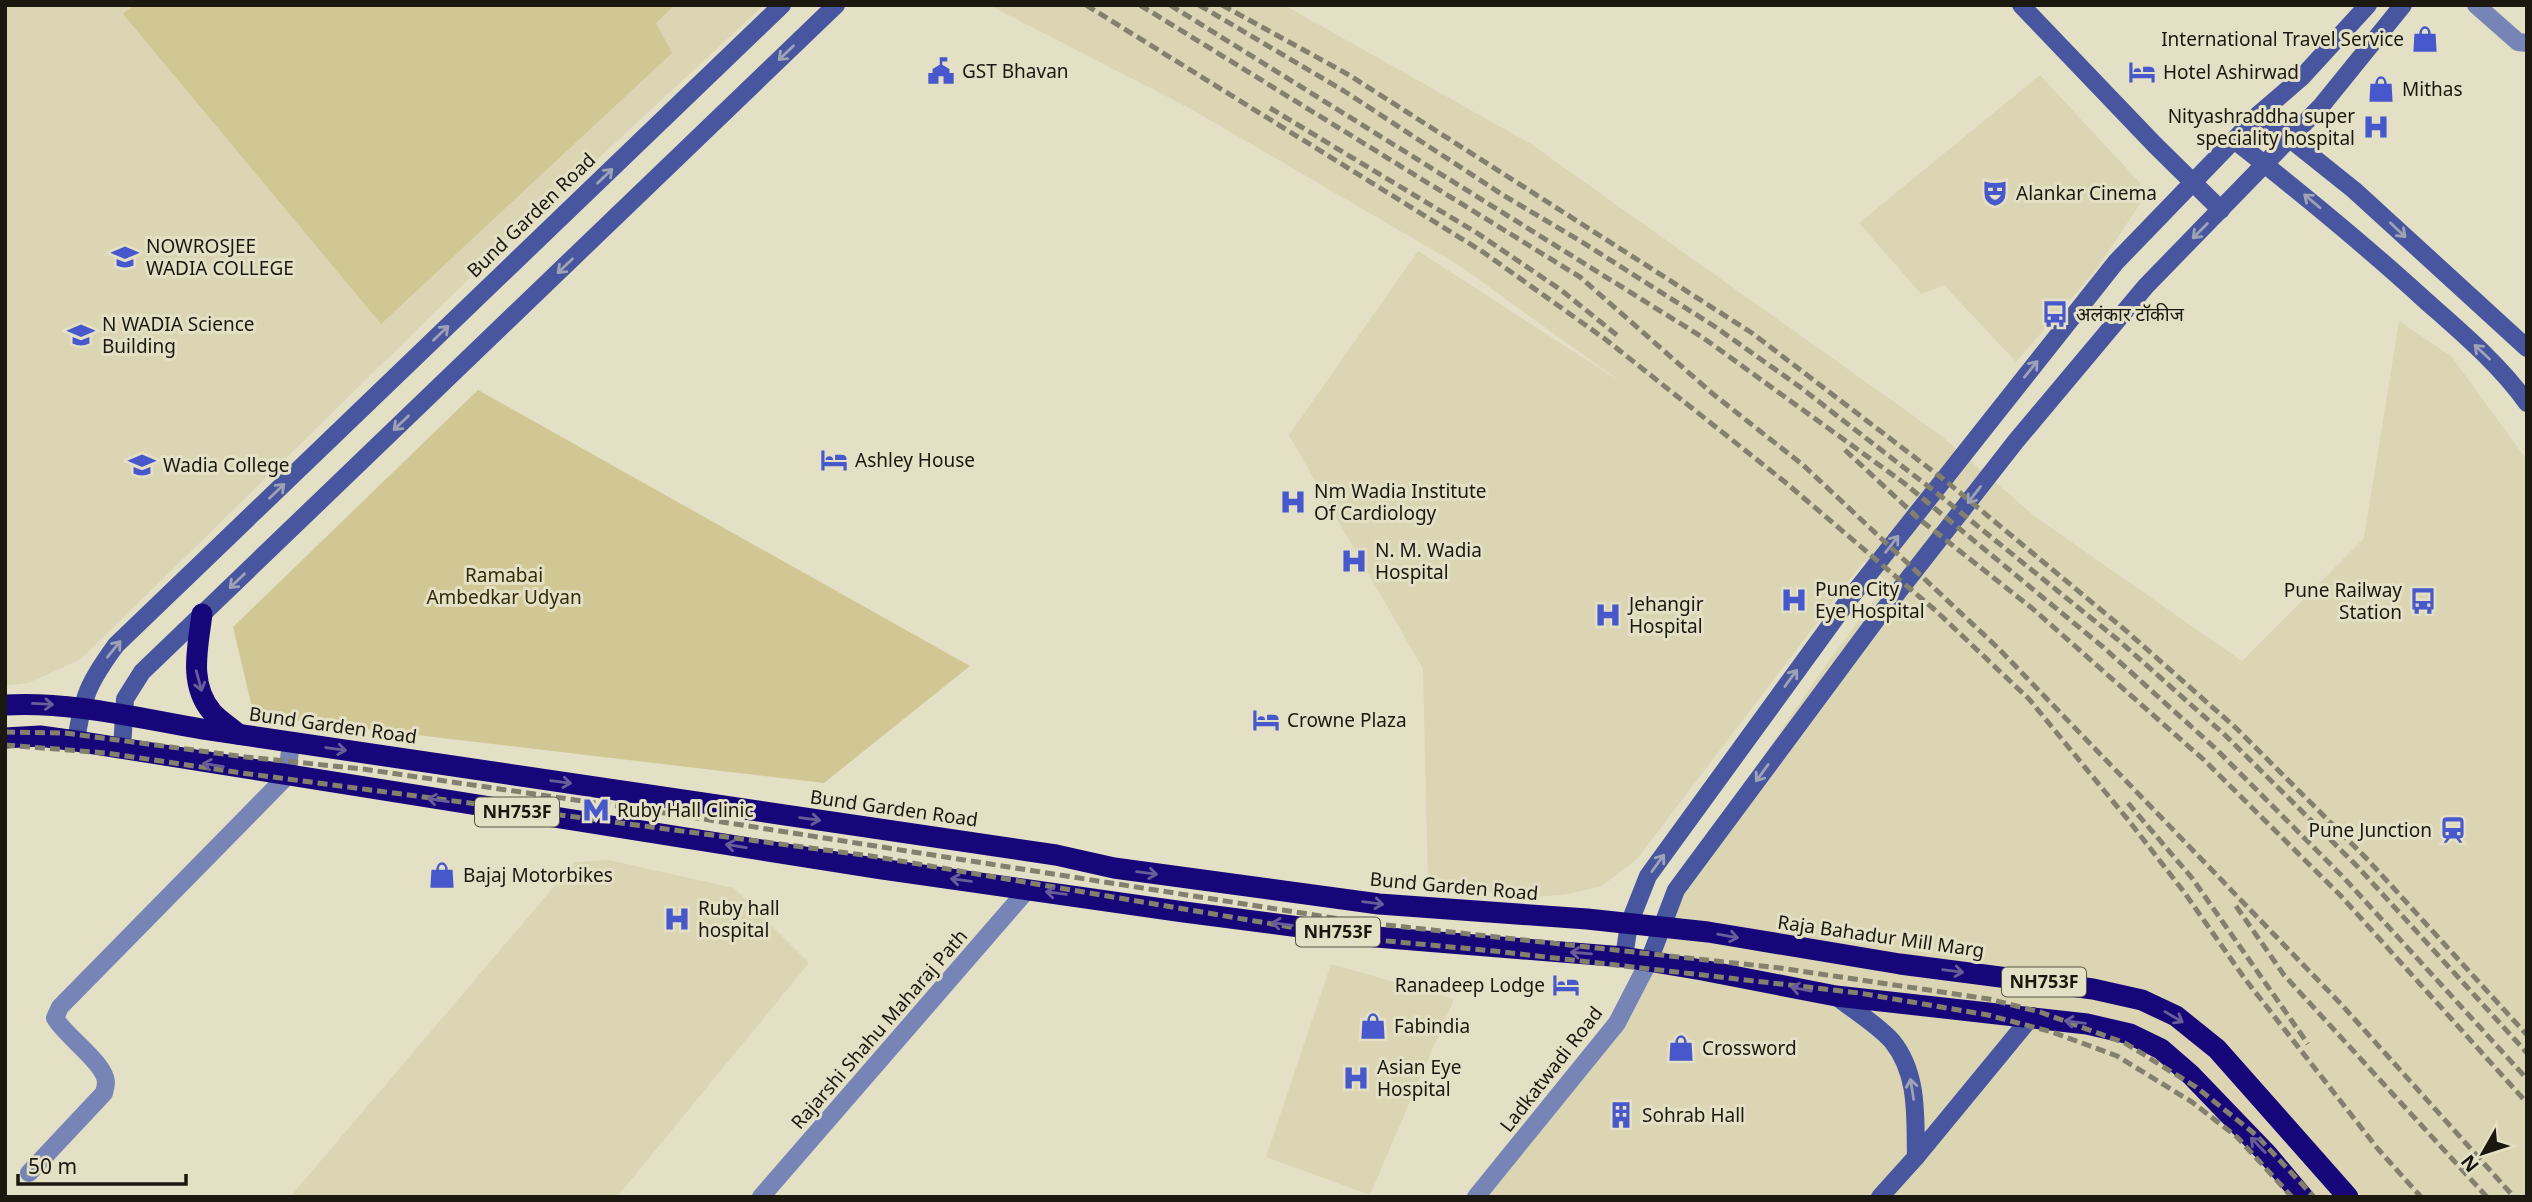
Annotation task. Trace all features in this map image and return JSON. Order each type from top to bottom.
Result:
[{"type":"highway","points":[[202,614],[195,666],[200,688],[211,712],[238,734]]},
{"type":"highway","name":"Bund Garden Road","points":[[5,705],[41,703],[81,708],[291,742],[1056,855],[1114,868],[1188,879],[1379,904],[1660,928]]},
{"type":"highway","name":"NH753F","points":[[5,738],[40,736],[76,741],[881,869],[1376,937],[1624,957],[1836,996],[2087,1024],[2130,1034],[2161,1049],[2191,1075],[2267,1153],[2303,1197]]},
{"type":"highway","name":"Raja Bahadur Mill Marg","points":[[1660,928],[1708,932],[1900,964],[2093,989],[2142,1000],[2176,1016],[2217,1049],[2348,1197]]},
{"type":"main road","name":"Bund Garden Road","points":[[76,741],[81,708],[92,679],[116,645],[782,5]]},
{"type":"main road","points":[[122,749],[125,699],[142,672],[836,5]]},
{"type":"main road","points":[[2021,5],[2221,210]]},
{"type":"main road","points":[[1624,957],[1629,924],[1648,876],[1850,597],[2116,262],[2259,114],[2302,77],[2368,5]]},
{"type":"main road","points":[[1649,961],[1676,890],[1876,620],[2016,441],[2146,286],[2322,104],[2403,5]]},
{"type":"main road","points":[[2259,114],[2354,190],[2527,348]]},
{"type":"main road","points":[[2234,140],[2355,237],[2429,303],[2506,374],[2527,403]]},
{"type":"main road","points":[[1836,996],[1891,1041],[1906,1064],[1913,1088],[1916,1157]]},
{"type":"main road","points":[[1880,1197],[2032,1016]]},
{"type":"street","points":[[2476,5],[2518,42],[2527,43]]},
{"type":"street","points":[[29,1173],[104,1093],[106,1082],[102,1070],[60,1027],[55,1017],[60,1007],[287,776],[291,742]]},
{"type":"street","name":"Rajarshi Shahu Maharaj Path","points":[[761,1197],[1028,889]]},
{"type":"street","name":"Ladkatwadi Road","points":[[1476,1197],[1617,1023],[1649,961]]},
{"type":"shaded area","name":"Wadia College","points":[[5,5],[764,5],[478,270],[81,659],[28,683],[5,686]]},
{"type":"shaded area","points":[[989,5],[1284,5],[1531,144],[1939,434],[2037,518],[2242,661],[2364,538],[2399,321],[2451,356],[2527,460],[2527,1197],[1474,1197],[1615,1023],[1653,939],[1660,907],[1821,672],[1887,582],[1864,561],[1637,859],[1602,886],[1569,894],[1536,897],[1428,886],[1423,669],[1289,435],[1418,251],[1624,384],[1457,264],[1191,109]]},
{"type":"shaded area","points":[[2040,75],[2140,183],[2144,198],[2096,270],[2016,362],[1944,285],[1921,294],[1859,223]]},
{"type":"shaded area","name":"Ruby Hall Clinic","points":[[609,860],[734,888],[809,963],[617,1197],[290,1197],[575,862]]},
{"type":"shaded area","name":"Asian Eye Hospital","points":[[1331,964],[1454,999],[1370,1195],[1266,1157]]},
{"type":"green space","points":[[134,5],[675,5],[656,23],[672,53],[381,324],[123,14]]},
{"type":"green space","name":"Ramabai Ambedkar Udyan","points":[[478,390],[970,666],[824,783],[254,716],[233,627]]},
{"type":"railway","points":[[1086,5],[1483,252],[1605,339],[1785,482],[1935,610],[2029,699],[2129,821],[2184,892],[2245,979],[2378,1149],[2421,1197]]},
{"type":"railway","points":[[1140,5],[1580,277],[1713,394],[1803,465],[1997,647],[2341,1004],[2514,1197]]},
{"type":"railway","points":[[1170,5],[1702,337],[1904,483],[2103,647],[2215,748],[2345,879],[2527,1079]]},
{"type":"railway","points":[[1199,5],[1344,91],[1503,195],[1714,326],[1800,387],[1938,494],[2117,639],[2225,735],[2357,866],[2527,1053]]},
{"type":"railway","points":[[1222,5],[1349,75],[1752,333],[1947,482],[2124,629],[2236,728],[2368,860],[2527,1035]]},
{"type":"railway","points":[[1270,108],[1477,233],[1561,290],[1618,336]]},
{"type":"railway","points":[[1845,450],[1918,518],[2033,609],[2204,760],[2341,896],[2527,1103]]},
{"type":"railway","points":[[5,732],[65,733],[246,757],[363,769],[678,815],[1359,922],[1780,968],[1989,999],[2040,1012],[2125,1043],[2196,1087],[2256,1135],[2314,1197]]},
{"type":"railway","points":[[5,745],[106,753],[871,856],[1355,938],[1494,951],[1859,993],[1988,1015],[2052,1032],[2117,1056],[2192,1102],[2237,1137],[2292,1197]]},
{"type":"railway","points":[[2128,803],[2192,878],[2308,1044]]},
{"type":"railway","points":[[2236,906],[2284,975],[2487,1197]]},
{"type":"place","name":"International Travel Service","points":[[2425,39]]},
{"type":"place","name":"GST Bhavan","points":[[941,71]]},
{"type":"place","name":"Hotel Ashirwad","points":[[2142,72]]},
{"type":"place","name":"Mithas","points":[[2381,89]]},
{"type":"place","name":"Nityashraddha super speciality hospital","points":[[2376,127]]},
{"type":"place","name":"Alankar Cinema","points":[[1995,193]]},
{"type":"place","name":"NOWROSJEE WADIA COLLEGE","points":[[125,257]]},
{"type":"place","name":"अलंकार टॉकीज","points":[[2055,314]]},
{"type":"place","name":"N WADIA Science Building","points":[[81,335]]},
{"type":"place","name":"Ashley House","points":[[834,460]]},
{"type":"place","name":"Wadia College","points":[[142,465]]},
{"type":"place","name":"Nm Wadia Institute Of Cardiology","points":[[1293,502]]},
{"type":"place","name":"N. M. Wadia Hospital","points":[[1354,561]]},
{"type":"place","name":"Pune City Eye Hospital","points":[[1794,600]]},
{"type":"place","name":"Pune Railway Station","points":[[2423,601]]},
{"type":"place","name":"Jehangir Hospital","points":[[1608,615]]},
{"type":"place","name":"Crowne Plaza","points":[[1266,720]]},
{"type":"place","name":"Ruby Hall Clinic","points":[[596,810]]},
{"type":"place","name":"Pune Junction","points":[[2453,830]]},
{"type":"place","name":"Bajaj Motorbikes","points":[[442,875]]},
{"type":"place","name":"Ruby hall hospital","points":[[677,919]]},
{"type":"place","name":"Ranadeep Lodge","points":[[1566,985]]},
{"type":"place","name":"Fabindia","points":[[1373,1026]]},
{"type":"place","name":"Crossword","points":[[1681,1048]]},
{"type":"place","name":"Asian Eye Hospital","points":[[1356,1078]]},
{"type":"place","name":"Sohrab Hall","points":[[1621,1115]]}]
